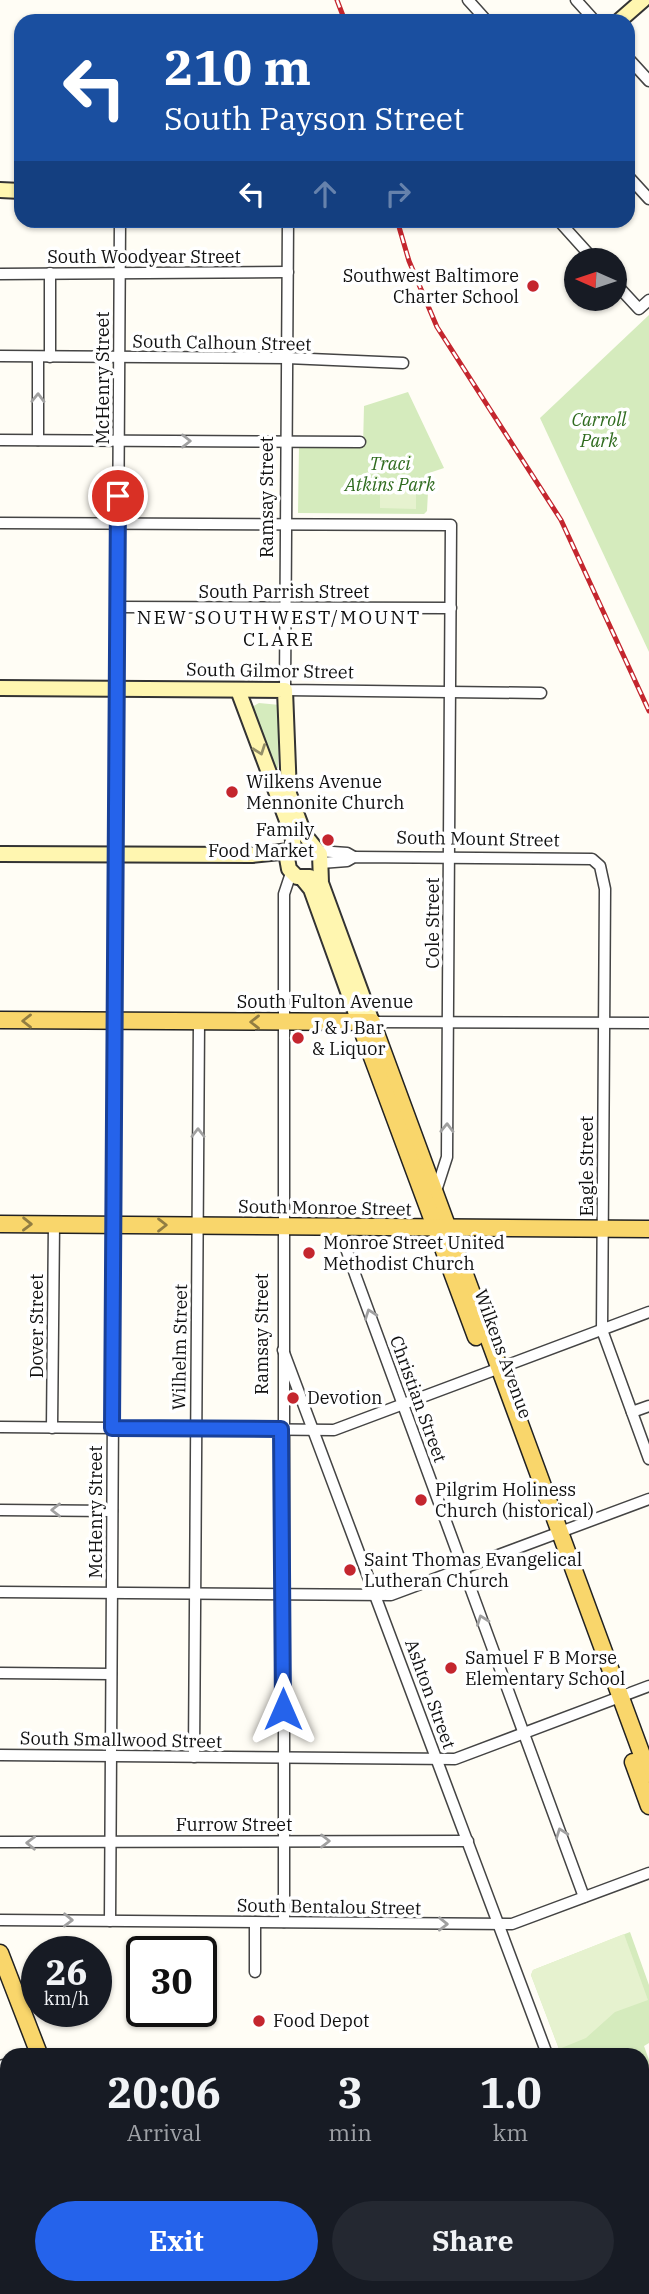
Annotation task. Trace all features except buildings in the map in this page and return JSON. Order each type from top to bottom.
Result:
[{"type":"main road","name":"South Fulton Avenue","points":[[0,1020],[365,1022]]},
{"type":"main road","name":"Wilkens Avenue","points":[[365,1022],[436,1194],[442,1228]]},
{"type":"main road","name":"Wilkens Avenue","points":[[365,1022],[616,1699],[649,1806]]},
{"type":"main road","name":"South Monroe Street","points":[[0,1224],[649,1229]]},
{"type":"main road","name":"Wilkens Avenue","points":[[616,1699],[649,1774]]},
{"type":"main road","points":[[0,1953],[5,1978],[36,2048]]},
{"type":"street","points":[[468,0],[481,14]]},
{"type":"street","points":[[576,0],[589,14]]},
{"type":"street","points":[[627,14],[643,0]]},
{"type":"street","points":[[635,66],[649,81]]},
{"type":"street","points":[[635,183],[649,198]]},
{"type":"street","name":"McHenry Street","points":[[110,1921],[120,228]]},
{"type":"street","name":"Ramsay Street","points":[[286,774],[288,228]]},
{"type":"street","points":[[565,228],[583,248]]},
{"type":"street","name":"South Woodyear Street","points":[[0,274],[119,271],[288,272]]},
{"type":"street","points":[[38,440],[50,273]]},
{"type":"street","points":[[627,296],[639,309],[649,300]]},
{"type":"street","name":"South Calhoun Street","points":[[0,356],[287,358],[402,363]]},
{"type":"street","points":[[0,440],[360,442]]},
{"type":"street","points":[[0,523],[286,524]]},
{"type":"street","name":"Cole Street","points":[[286,524],[451,525],[447,1157],[436,1194]]},
{"type":"street","name":"South Parrish Street","points":[[117,607],[451,608]]},
{"type":"street","name":"South Gilmor Street","points":[[0,688],[541,693]]},
{"type":"street","points":[[238,690],[292,834],[294,872]]},
{"type":"street","name":"Wilkens Avenue","points":[[286,774],[289,794],[304,834],[318,856],[321,883],[365,1022]]},
{"type":"street","points":[[0,854],[252,855],[292,849],[302,844],[318,856],[312,876],[294,872],[252,855]]},
{"type":"street","name":"South Mount Street","points":[[318,856],[347,861],[354,857],[592,859],[600,866]]},
{"type":"street","name":"Eagle Street","points":[[600,866],[605,888],[602,1330],[649,1459]]},
{"type":"street","name":"Ramsay Street","points":[[284,1922],[281,1345],[285,891],[294,872]]},
{"type":"street","name":"Wilkens Avenue","points":[[294,872],[311,889],[365,1022]]},
{"type":"street","name":"Wilhelm Street","points":[[194,1757],[199,1021]]},
{"type":"street","name":"South Fulton Avenue","points":[[365,1022],[649,1023]]},
{"type":"street","name":"Dover Street","points":[[52,1428],[54,1224]]},
{"type":"street","name":"Christian Street","points":[[343,1227],[342,1237],[584,1897]]},
{"type":"street","points":[[0,1427],[334,1430],[649,1312]]},
{"type":"street","name":"Ashton Street","points":[[281,1345],[545,2048]]},
{"type":"street","points":[[632,1412],[649,1406]]},
{"type":"street","points":[[0,1592],[391,1595],[649,1499]]},
{"type":"street","points":[[0,1510],[111,1511]]},
{"type":"street","points":[[0,1673],[111,1674]]},
{"type":"street","name":"South Smallwood Street","points":[[0,1755],[455,1759],[649,1686]]},
{"type":"street","name":"Furrow Street","points":[[0,1842],[110,1844],[125,1841],[468,1841]]},
{"type":"street","name":"South Bentalou Street","points":[[0,1920],[512,1924],[649,1873]]},
{"type":"street","points":[[255,1922],[255,1972]]},
{"type":"green space","name":"Carroll Park","points":[[649,315],[649,652],[540,418]]},
{"type":"green space","name":"Traci Atkins Park","points":[[408,392],[444,468],[429,473],[427,511],[424,514],[298,513],[299,446],[363,447],[364,406]]},
{"type":"green space","points":[[380,486],[416,486],[416,509],[380,508]]},
{"type":"green space","points":[[259,703],[280,705],[278,768],[271,769],[252,707]]},
{"type":"green space","points":[[630,1932],[649,1985],[649,2043],[645,2048],[559,2048],[531,1975],[533,1970]]},
{"type":"green space","points":[[624,1934],[648,2000],[615,2012],[586,2038],[559,2048],[531,1975],[533,1970]]},
{"type":"railway","points":[[337,0],[342,14]]},
{"type":"railway","points":[[399,228],[409,261],[437,327],[561,520],[649,711]]},
{"type":"place","name":"Southwest Baltimore Charter School","points":[[533,286]]},
{"type":"place","name":"Wilkens Avenue Mennonite Church","points":[[232,792]]},
{"type":"place","name":"Family Food Market","points":[[328,840]]},
{"type":"place","name":"J & J Bar & Liquor","points":[[298,1038]]},
{"type":"place","name":"Monroe Street United Methodist Church","points":[[309,1253]]},
{"type":"place","name":"Devotion","points":[[293,1398]]},
{"type":"place","name":"Pilgrim Holiness Church (historical)","points":[[421,1500]]},
{"type":"place","name":"Saint Thomas Evangelical Lutheran Church","points":[[350,1570]]},
{"type":"place","name":"Samuel F B Morse Elementary School","points":[[451,1668]]},
{"type":"place","name":"Food Depot","points":[[259,2021]]},
{"type":"district","name":"NEW SOUTHWEST/MOUNT CLARE","points":[[279,628]]},
{"type":"route","points":[[118,496],[112,1428],[281,1429],[283,1709]]}]
